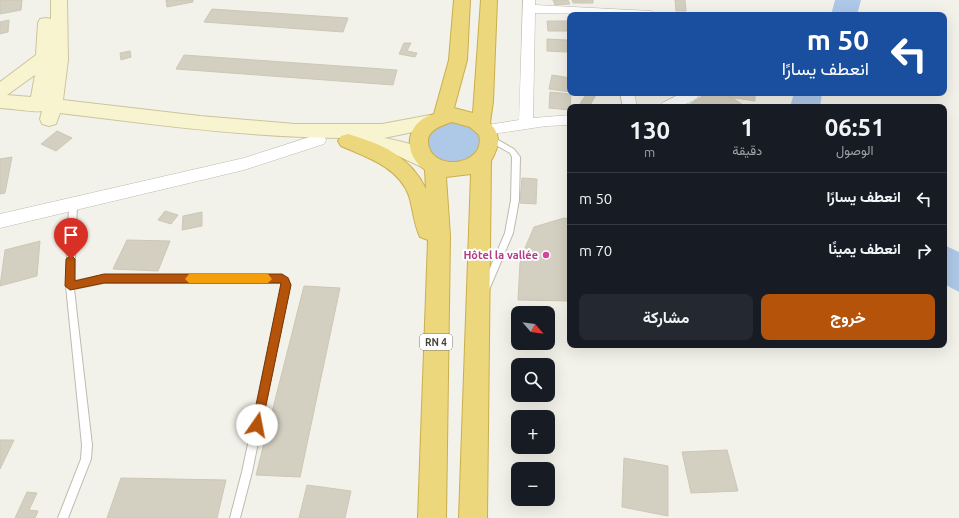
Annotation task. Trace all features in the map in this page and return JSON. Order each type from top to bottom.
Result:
[{"type":"highway","points":[[462,0],[458,60],[436,119],[419,136],[417,144],[420,153],[431,164],[447,170],[460,170],[481,160]]},
{"type":"highway","points":[[474,518],[481,160],[489,146],[485,131],[484,101],[489,0]]},
{"type":"highway","points":[[436,119],[463,116],[473,119],[485,131]]},
{"type":"highway","points":[[348,141],[384,155],[398,163],[409,174],[423,206],[438,276]]},
{"type":"highway","name":"RN 4","points":[[431,164],[439,236],[432,518]]},
{"type":"main road","points":[[43,111],[42,84],[48,0]]},
{"type":"main road","points":[[59,0],[60,69],[67,85],[72,92],[81,99],[109,113]]},
{"type":"main road","points":[[0,91],[26,73],[44,57]]},
{"type":"main road","points":[[43,111],[60,69]]},
{"type":"main road","points":[[0,101],[133,129],[251,138],[348,141],[392,146],[417,155],[431,164]]},
{"type":"main road","points":[[0,113],[43,111],[109,113],[302,131],[382,131],[436,119]]},
{"type":"street","points":[[526,124],[529,5],[597,12]]},
{"type":"street","points":[[673,104],[688,96]]},
{"type":"street","points":[[485,131],[526,124],[567,120]]},
{"type":"street","points":[[0,221],[244,164],[319,140]]},
{"type":"lane","points":[[478,304],[509,233],[516,200],[516,157],[512,151],[485,131]]},
{"type":"lane","points":[[63,518],[86,459],[87,445],[70,286],[73,205]]},
{"type":"lane","points":[[70,286],[104,279],[282,279],[285,281],[286,285],[259,418],[235,518]]},
{"type":"water","points":[[450,122],[464,124],[473,128],[480,135],[481,139],[478,152],[466,160],[455,163],[445,161],[431,154],[427,140],[429,136],[439,127]]},
{"type":"building","points":[[0,0],[22,0],[21,10],[0,14]]},
{"type":"building","points":[[166,0],[193,0],[193,2],[167,7]]},
{"type":"building","points":[[553,0],[568,0],[570,4],[555,5]]},
{"type":"building","points":[[572,0],[593,0],[593,3],[573,3]]},
{"type":"building","points":[[675,0],[685,0],[686,11],[676,11]]},
{"type":"building","points":[[212,9],[348,18],[343,32],[204,22]]},
{"type":"building","points":[[9,20],[8,32],[0,34],[0,22]]},
{"type":"building","points":[[547,21],[567,21],[567,31],[548,31]]},
{"type":"building","points":[[547,39],[567,40],[567,52],[547,51]]},
{"type":"building","points":[[404,43],[411,43],[407,51],[417,53],[415,57],[399,54]]},
{"type":"building","points":[[130,51],[131,57],[121,60],[120,53]]},
{"type":"building","points":[[184,55],[397,70],[393,85],[176,69]]},
{"type":"building","points":[[552,75],[567,78],[567,92],[549,89]]},
{"type":"building","points":[[550,92],[567,94],[567,96],[571,96],[570,104],[567,104],[567,110],[549,108]]},
{"type":"building","points":[[585,96],[595,96],[591,104],[580,104]]},
{"type":"building","points":[[702,96],[730,96],[742,104],[690,104]]},
{"type":"building","points":[[755,96],[755,101],[728,97]]},
{"type":"building","points":[[57,131],[72,138],[56,151],[41,144]]},
{"type":"building","points":[[12,157],[5,193],[0,194],[0,159]]},
{"type":"building","points":[[522,178],[537,179],[536,204],[520,203]]},
{"type":"building","points":[[165,211],[178,215],[171,224],[158,220]]},
{"type":"building","points":[[202,212],[202,226],[182,230],[183,216]]},
{"type":"building","name":"Hôtel la vallée","points":[[564,218],[567,218],[567,301],[518,300],[520,263],[534,227]]},
{"type":"building","points":[[127,240],[170,241],[158,271],[113,269]]},
{"type":"building","points":[[40,241],[37,276],[0,286],[5,250]]},
{"type":"building","points":[[304,286],[340,288],[300,477],[256,475]]},
{"type":"building","points":[[0,440],[14,440],[0,469]]},
{"type":"building","points":[[727,450],[738,491],[691,493],[682,452]]},
{"type":"building","points":[[624,458],[668,466],[668,516],[622,507]]},
{"type":"building","points":[[121,478],[226,480],[217,518],[107,518]]},
{"type":"building","points":[[307,485],[351,491],[345,518],[299,518]]},
{"type":"building","points":[[27,492],[37,493],[29,510],[38,511],[35,518],[15,518]]},
{"type":"waterway","points":[[845,12],[848,0]]},
{"type":"waterway","points":[[806,104],[807,96]]},
{"type":"waterway","points":[[947,263],[959,276]]},
{"type":"slow traffic","points":[[189,279],[268,279]]},
{"type":"place","name":"Hôtel la vallée","points":[[546,255]]},
{"type":"route","points":[[71,259],[70,286],[104,279],[282,279],[285,281],[286,285],[257,425]]}]
